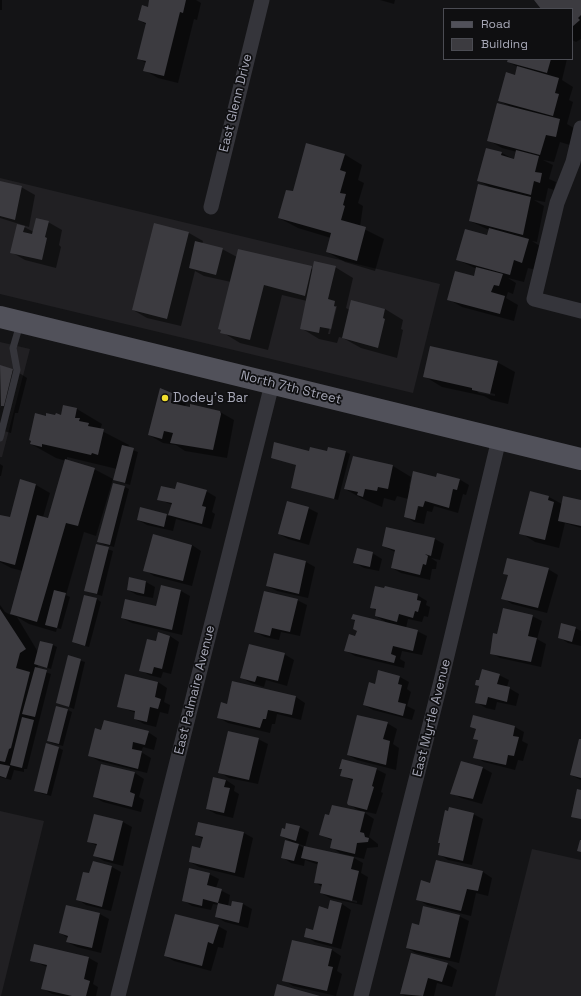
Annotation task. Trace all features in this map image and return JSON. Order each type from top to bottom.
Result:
[{"type":"main road","name":"North 7th Street","points":[[10,320],[581,459]]},
{"type":"street","name":"East Glenn Drive","points":[[211,207],[262,0]]},
{"type":"street","points":[[581,128],[573,162],[557,203],[534,299],[581,311]]},
{"type":"street","name":"East Palmaire Avenue","points":[[118,996],[272,384]]},
{"type":"street","name":"East Myrtle Avenue","points":[[361,996],[441,681],[499,438]]},
{"type":"lane","points":[[0,438],[17,370],[10,320]]},
{"type":"shaded area","points":[[0,178],[440,284],[413,393],[0,294]]},
{"type":"shaded area","points":[[0,342],[30,349],[2,457],[0,457]]},
{"type":"shaded area","points":[[0,811],[44,821],[1,996],[0,996]]},
{"type":"shaded area","points":[[532,849],[581,860],[581,996],[495,996]]},
{"type":"building","points":[[149,0],[186,0],[183,13],[180,12],[164,76],[143,71],[146,61],[137,59],[146,23],[138,20],[142,5],[148,7]]},
{"type":"building","points":[[534,0],[581,0],[581,15],[578,18],[580,20],[573,26],[573,8],[540,8]]},
{"type":"building","points":[[508,60],[551,60],[547,73],[507,62]]},
{"type":"building","points":[[517,66],[559,78],[555,93],[559,94],[553,116],[498,101],[506,72],[515,75]]},
{"type":"building","points":[[497,103],[560,119],[556,137],[546,135],[540,155],[487,141]]},
{"type":"building","points":[[306,143],[345,154],[340,170],[346,172],[340,193],[346,194],[343,205],[345,206],[341,220],[366,227],[357,261],[326,252],[331,233],[278,218],[286,190],[293,191]]},
{"type":"building","points":[[486,148],[502,152],[501,155],[514,159],[516,150],[539,156],[535,172],[542,173],[540,183],[534,181],[531,195],[477,181]]},
{"type":"building","points":[[0,181],[22,186],[15,220],[0,216]]},
{"type":"building","points":[[478,184],[531,197],[523,235],[469,221]]},
{"type":"building","points":[[36,218],[49,221],[42,260],[10,253],[17,224],[25,226],[23,232],[32,234]]},
{"type":"building","points":[[154,223],[189,232],[167,319],[132,310]]},
{"type":"building","points":[[489,228],[529,239],[522,263],[514,260],[510,275],[456,260],[465,229],[487,235]]},
{"type":"building","points":[[195,241],[223,248],[216,275],[189,268]]},
{"type":"building","points":[[238,249],[312,266],[305,296],[264,285],[250,340],[220,333],[221,330],[218,329]]},
{"type":"building","points":[[314,261],[336,266],[328,299],[335,301],[334,306],[336,307],[331,329],[320,327],[319,333],[300,329]]},
{"type":"building","points":[[476,267],[503,274],[499,286],[494,285],[491,292],[505,296],[500,314],[447,300],[455,271],[474,276]]},
{"type":"building","points":[[351,300],[385,309],[383,318],[385,319],[378,348],[342,338]]},
{"type":"building","points":[[430,346],[498,361],[490,394],[472,390],[472,388],[423,377]]},
{"type":"building","points":[[0,365],[13,369],[4,406],[1,406],[1,409]]},
{"type":"building","points":[[160,388],[172,393],[171,403],[190,407],[190,404],[220,411],[221,414],[213,450],[170,443],[173,433],[164,431],[162,439],[148,435]]},
{"type":"building","points":[[63,405],[77,408],[75,418],[80,418],[79,421],[89,423],[88,426],[104,429],[98,455],[92,453],[91,455],[42,444],[42,447],[30,444],[31,441],[29,440],[35,413],[46,416],[46,413],[55,415],[56,413],[61,415]]},
{"type":"building","points":[[274,442],[309,451],[310,447],[327,451],[328,447],[346,451],[334,499],[291,488],[296,465],[271,458]]},
{"type":"building","points":[[122,445],[134,448],[125,483],[113,480]]},
{"type":"building","points":[[353,456],[393,465],[388,489],[378,487],[377,491],[365,489],[363,497],[357,495],[358,492],[344,489]]},
{"type":"building","points":[[65,459],[95,468],[78,526],[66,523],[37,622],[10,614],[37,515],[48,518]]},
{"type":"building","points":[[413,471],[436,477],[437,473],[460,479],[457,490],[453,489],[449,508],[425,501],[423,507],[418,506],[415,520],[404,517]]},
{"type":"building","points":[[20,479],[36,484],[15,565],[0,561],[0,515],[10,517]]},
{"type":"building","points":[[177,482],[207,490],[202,506],[206,507],[202,524],[168,515],[172,503],[157,500],[161,486],[175,489]]},
{"type":"building","points":[[113,483],[125,486],[110,545],[97,542]]},
{"type":"building","points":[[530,491],[549,496],[548,500],[554,502],[545,540],[519,534]]},
{"type":"building","points":[[563,496],[581,500],[581,526],[558,521]]},
{"type":"building","points":[[287,501],[309,507],[300,540],[278,534]]},
{"type":"building","points":[[140,507],[167,514],[164,527],[137,520]]},
{"type":"building","points":[[386,527],[435,538],[431,556],[425,554],[428,556],[426,565],[423,564],[420,575],[391,568],[395,550],[382,546]]},
{"type":"building","points":[[153,534],[192,545],[183,581],[143,571]]},
{"type":"building","points":[[96,544],[109,547],[97,594],[84,591]]},
{"type":"building","points":[[357,548],[373,552],[370,567],[353,563]]},
{"type":"building","points":[[274,553],[306,561],[299,594],[266,586]]},
{"type":"building","points":[[507,558],[549,568],[538,608],[501,599],[508,575],[503,574]]},
{"type":"building","points":[[129,577],[146,581],[144,594],[127,590]]},
{"type":"building","points":[[161,585],[181,590],[172,630],[121,618],[125,599],[156,606]]},
{"type":"building","points":[[375,586],[384,588],[385,586],[418,594],[417,600],[421,601],[418,612],[415,611],[413,618],[399,614],[397,622],[375,616],[376,609],[370,608]]},
{"type":"building","points":[[54,590],[66,593],[57,628],[45,625]]},
{"type":"building","points":[[264,591],[298,599],[290,632],[272,628],[270,636],[254,632]]},
{"type":"building","points":[[84,595],[97,598],[85,646],[72,642]]},
{"type":"building","points":[[503,608],[533,615],[528,636],[537,638],[531,662],[490,654],[493,633],[497,634]]},
{"type":"building","points":[[0,609],[26,649],[20,653],[16,668],[30,672],[11,748],[9,749],[5,762],[0,761]]},
{"type":"building","points":[[353,614],[418,630],[413,651],[393,646],[391,654],[396,656],[394,663],[344,651],[349,634],[355,636],[357,631],[353,629],[355,620],[351,619]]},
{"type":"building","points":[[561,623],[576,627],[572,642],[558,638]]},
{"type":"building","points":[[158,632],[170,636],[162,669],[154,667],[152,674],[139,671],[147,639],[156,641]]},
{"type":"building","points":[[40,641],[53,644],[47,668],[34,664]]},
{"type":"building","points":[[249,644],[285,653],[278,681],[257,676],[255,682],[240,678]]},
{"type":"building","points":[[68,655],[81,659],[69,707],[56,703]]},
{"type":"building","points":[[35,667],[47,670],[35,717],[22,714]]},
{"type":"building","points":[[482,669],[500,674],[497,684],[510,687],[507,702],[488,697],[486,705],[475,703],[479,686],[475,685],[476,680],[479,680]]},
{"type":"building","points":[[378,670],[400,676],[398,684],[402,685],[398,702],[406,704],[403,716],[363,705],[369,682],[375,684]]},
{"type":"building","points":[[125,674],[158,682],[155,697],[161,699],[158,709],[150,707],[147,722],[134,719],[135,711],[117,707]]},
{"type":"building","points":[[232,681],[296,696],[292,715],[268,710],[266,719],[263,719],[260,728],[217,718],[221,702],[227,704]]},
{"type":"building","points":[[56,706],[68,709],[59,744],[47,741]]},
{"type":"building","points":[[357,715],[388,722],[383,739],[390,741],[386,765],[347,755]]},
{"type":"building","points":[[473,715],[515,726],[513,736],[519,737],[514,756],[508,755],[506,765],[473,758],[478,740],[473,739],[476,729],[470,727]]},
{"type":"building","points":[[22,717],[34,720],[22,768],[10,765]]},
{"type":"building","points":[[104,720],[149,731],[145,745],[133,742],[132,749],[142,751],[138,769],[88,756],[95,728],[101,730]]},
{"type":"building","points":[[228,731],[259,738],[249,780],[218,773]]},
{"type":"building","points":[[579,739],[581,739],[581,778],[570,775]]},
{"type":"building","points":[[46,743],[59,747],[47,794],[34,791]]},
{"type":"building","points":[[342,759],[377,768],[372,786],[374,787],[367,810],[348,805],[347,803],[353,779],[340,776],[342,769],[339,769]]},
{"type":"building","points":[[461,761],[483,767],[473,799],[450,794]]},
{"type":"building","points":[[0,764],[10,766],[6,778],[0,776]]},
{"type":"building","points":[[101,764],[135,772],[130,792],[135,794],[132,807],[93,797]]},
{"type":"building","points":[[213,777],[226,780],[224,787],[230,788],[224,813],[206,809]]},
{"type":"building","points":[[577,789],[581,790],[581,819],[571,817]]},
{"type":"building","points":[[332,805],[365,812],[360,832],[364,833],[365,837],[369,838],[368,842],[357,843],[355,854],[330,848],[332,839],[319,835],[325,814],[329,815]]},
{"type":"building","points":[[449,807],[474,813],[463,861],[438,855],[440,843],[438,843],[445,810],[448,811]]},
{"type":"building","points":[[94,814],[123,821],[113,861],[93,856],[97,844],[87,842]]},
{"type":"building","points":[[198,822],[244,832],[235,873],[189,862],[192,846],[200,848],[203,837],[195,835]]},
{"type":"building","points":[[286,823],[300,826],[296,841],[280,836],[282,828],[285,829]]},
{"type":"building","points":[[285,840],[299,844],[294,861],[281,858]]},
{"type":"building","points":[[581,840],[581,852],[577,851]]},
{"type":"building","points":[[304,846],[354,857],[351,869],[359,871],[352,901],[320,893],[322,884],[314,883],[318,862],[301,858]]},
{"type":"building","points":[[436,860],[483,871],[478,891],[467,889],[461,911],[416,900],[421,880],[430,883]]},
{"type":"building","points":[[93,861],[112,866],[102,907],[76,900],[83,872],[89,873]]},
{"type":"building","points":[[189,868],[210,873],[207,885],[222,889],[218,903],[203,899],[202,906],[182,901]]},
{"type":"building","points":[[330,900],[342,903],[332,944],[304,937],[306,928],[313,930],[319,906],[328,909]]},
{"type":"building","points":[[232,901],[243,903],[239,923],[215,917],[218,903],[231,906]]},
{"type":"building","points":[[66,905],[100,913],[92,948],[66,942],[68,936],[59,933]]},
{"type":"building","points":[[423,906],[460,915],[450,958],[406,948],[412,923],[419,925]]},
{"type":"building","points":[[175,914],[219,925],[213,944],[208,942],[202,966],[164,956]]},
{"type":"building","points":[[292,940],[332,949],[328,966],[333,967],[327,991],[282,981]]},
{"type":"building","points":[[34,944],[89,957],[84,979],[90,981],[86,996],[72,996],[41,989],[47,965],[30,961]]},
{"type":"building","points":[[411,953],[448,963],[442,982],[428,978],[423,996],[400,994]]},
{"type":"building","points":[[277,984],[320,996],[274,996]]},
{"type":"place","name":"Dodey's Bar","points":[[165,398]]}]
